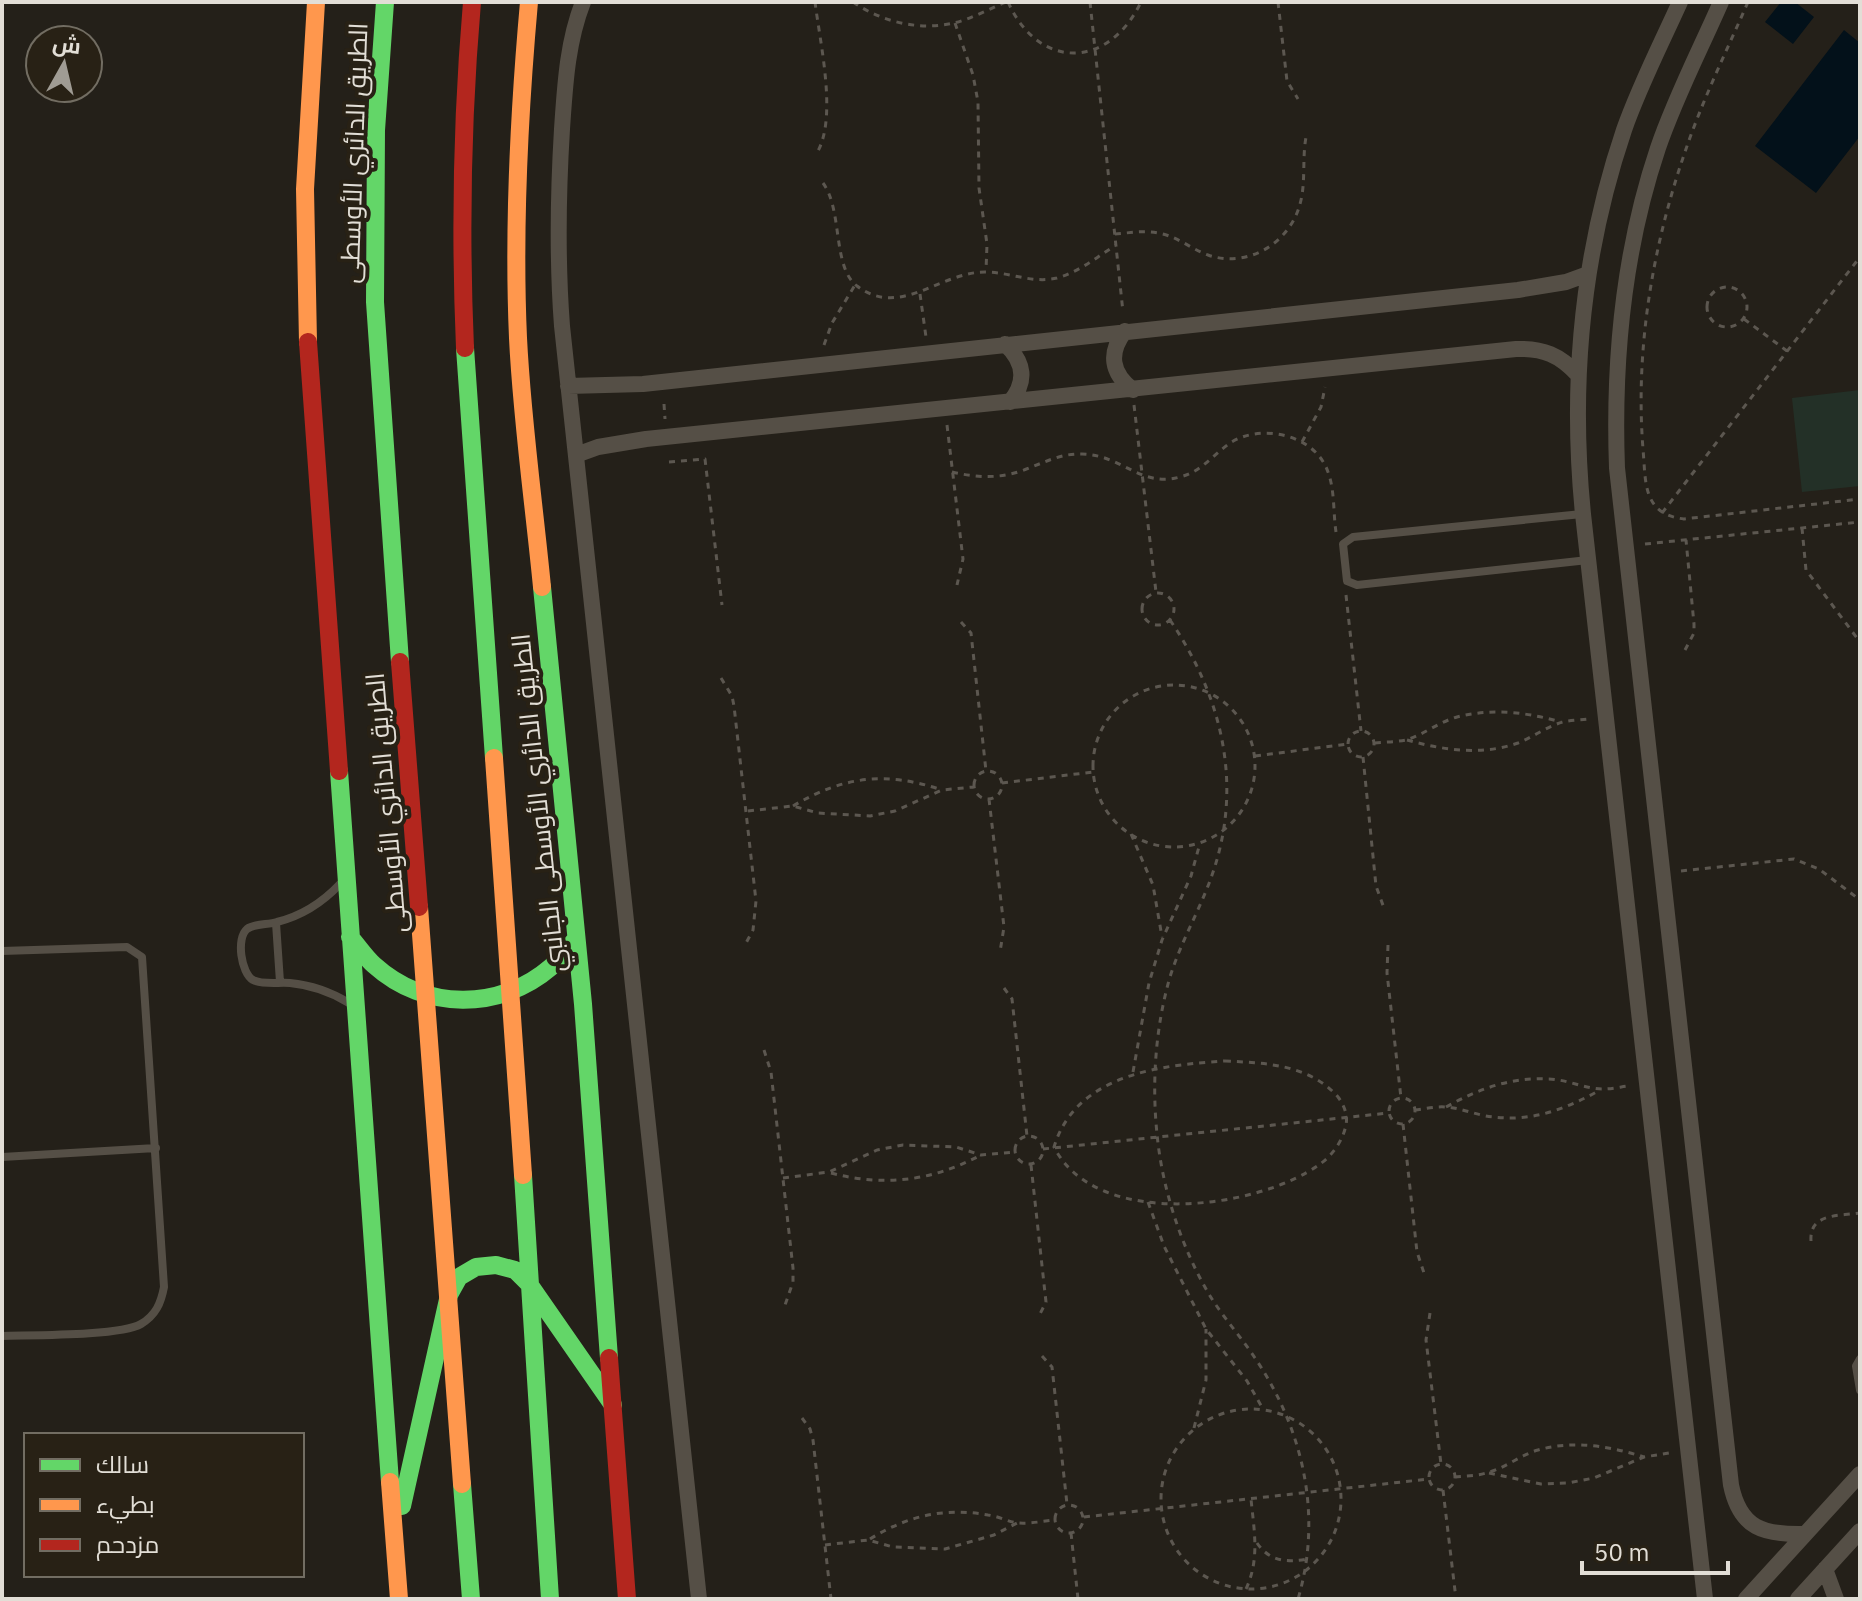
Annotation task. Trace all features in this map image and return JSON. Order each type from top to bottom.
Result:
[{"type":"highway","points":[[316,2],[305,189],[308,347],[399,1599]]},
{"type":"highway","name":"الطريق الدائري الأوسطى","points":[[385,2],[373,191],[376,345],[471,1599]]},
{"type":"highway","points":[[472,2],[462,119],[461,283],[512,993],[550,1599]]},
{"type":"highway","name":"الطريق الدائري الأوسطى الجانبي","points":[[529,2],[515,195],[518,340],[576,939],[615,1407],[627,1599]]},
{"type":"highway","points":[[350,937],[383,974],[404,987],[427,996],[461,1002],[512,993],[549,971],[576,939]]},
{"type":"highway","points":[[395,1541],[449,1295],[459,1277],[476,1267],[496,1265],[515,1270],[529,1284],[615,1407]]},
{"type":"street","points":[[583,2],[567,65],[557,221],[560,301],[699,1599]]},
{"type":"street","points":[[1680,2],[1624,132],[1601,212],[1588,274],[1578,375],[1577,439],[1705,1599]]},
{"type":"street","points":[[1721,2],[1658,148],[1641,208],[1619,328],[1616,423],[1626,546],[1734,1503],[1743,1519],[1761,1529],[1783,1534],[1805,1534]]},
{"type":"street","points":[[568,386],[643,384],[1518,290],[1566,282],[1588,274]]},
{"type":"street","points":[[1125,331],[1117,342],[1113,356],[1115,369],[1122,381],[1133,390]]},
{"type":"street","points":[[1005,344],[1022,365],[1018,392],[1010,402]]},
{"type":"street","points":[[576,455],[598,447],[646,439],[1534,348],[1551,352],[1578,375]]},
{"type":"street","points":[[1746,1599],[1860,1474]]},
{"type":"street","points":[[1798,1599],[1860,1531]]},
{"type":"street","points":[[1825,1569],[1836,1599]]},
{"type":"lane","points":[[1583,514],[1353,537],[1343,544],[1347,581],[1357,585],[1588,560]]},
{"type":"lane","points":[[346,877],[315,906],[276,923],[251,927],[244,932],[241,941],[248,976],[261,982],[312,987],[355,1007]]},
{"type":"lane","points":[[276,923],[280,982]]},
{"type":"lane","points":[[2,951],[127,947],[142,957],[164,1287],[157,1310],[138,1326],[2,1336]]},
{"type":"lane","points":[[2,1157],[156,1148]]},
{"type":"lane","points":[[1860,1359],[1856,1366],[1860,1390]]},
{"type":"path","points":[[815,2],[828,118],[824,141],[818,151]]},
{"type":"path","points":[[853,2],[886,19],[932,26],[955,23],[1007,2],[1018,23],[1033,40],[1053,50],[1074,53],[1095,50],[1116,38],[1132,20],[1141,2]]},
{"type":"path","points":[[1090,2],[1125,331]]},
{"type":"path","points":[[1278,2],[1287,81],[1298,99]]},
{"type":"path","points":[[1748,2],[1687,146],[1669,202],[1656,259],[1642,374],[1642,432],[1648,494],[1653,505],[1662,513],[1684,519],[1860,499]]},
{"type":"path","points":[[955,23],[973,75],[978,102],[979,188],[987,244],[986,271]]},
{"type":"path","points":[[1115,234],[1155,232],[1175,237],[1211,256],[1230,259],[1268,249],[1283,236],[1301,202],[1306,137]]},
{"type":"path","points":[[823,183],[834,206],[843,261],[855,285],[886,297],[904,298],[920,294],[951,277],[986,271],[1035,280],[1052,279],[1069,275],[1116,245]]},
{"type":"path","points":[[1662,513],[1860,257]]},
{"type":"path","points":[[820,365],[832,323],[855,285]]},
{"type":"path","points":[[1721,287],[1737,289],[1747,303],[1744,319],[1729,327],[1721,326],[1708,315],[1708,298],[1721,287]]},
{"type":"path","points":[[920,294],[926,333],[924,353]]},
{"type":"path","points":[[1744,319],[1787,351]]},
{"type":"path","points":[[1302,442],[1321,407],[1327,369]]},
{"type":"path","points":[[1133,390],[1156,592]]},
{"type":"path","points":[[664,404],[665,423]]},
{"type":"path","points":[[945,409],[963,559],[957,585]]},
{"type":"path","points":[[952,472],[995,477],[1016,473],[1058,456],[1080,453],[1103,456],[1124,464],[1143,477],[1162,480],[1181,477],[1199,469],[1232,442],[1255,434],[1279,434],[1302,442],[1317,453],[1327,469],[1336,531],[1343,544]]},
{"type":"path","points":[[669,462],[705,459],[722,605]]},
{"type":"path","points":[[1626,546],[1860,522]]},
{"type":"path","points":[[1802,528],[1806,570],[1860,642]]},
{"type":"path","points":[[1685,650],[1694,633],[1686,540]]},
{"type":"path","points":[[1347,581],[1346,607],[1361,731]]},
{"type":"path","points":[[1156,592],[1164,593],[1174,605],[1170,620],[1162,625],[1153,625],[1145,620],[1141,612],[1147,596],[1156,592]]},
{"type":"path","points":[[1170,620],[1186,643],[1210,693],[1226,761],[1227,796],[1224,830],[1210,881],[1181,945],[1159,1026],[1155,1068],[1157,1137],[1171,1204],[1185,1247],[1205,1288],[1253,1355],[1289,1416],[1308,1493],[1310,1531],[1298,1599]]},
{"type":"path","points":[[961,622],[971,633],[986,771]]},
{"type":"path","points":[[721,678],[734,706],[756,901],[753,930],[746,943]]},
{"type":"path","points":[[1162,685],[1187,685],[1210,693],[1227,704],[1241,719],[1251,737],[1255,756],[1255,777],[1239,815],[1224,830],[1200,843],[1183,847],[1165,846],[1131,834],[1112,818],[1099,796],[1093,772],[1095,748],[1104,725],[1119,706],[1139,692],[1162,685]]},
{"type":"path","points":[[1407,740],[1455,717],[1482,712],[1522,713],[1561,722],[1606,717]]},
{"type":"path","points":[[1375,743],[1407,740],[1459,751],[1486,750],[1525,740],[1561,722]]},
{"type":"path","points":[[1361,731],[1370,734],[1375,743]]},
{"type":"path","points":[[1361,731],[1350,738],[1348,744],[1353,754],[1363,757],[1371,752],[1375,743]]},
{"type":"path","points":[[1255,756],[1348,744]]},
{"type":"path","points":[[1363,757],[1376,886],[1384,908]]},
{"type":"path","points":[[986,771],[999,776],[1002,783],[996,796],[989,799],[982,798],[973,787],[976,776],[986,771]]},
{"type":"path","points":[[1002,783],[1093,772]]},
{"type":"path","points":[[746,811],[793,806],[839,784],[865,779],[916,781],[942,790]]},
{"type":"path","points":[[793,806],[818,813],[870,816],[895,811],[942,790],[973,787]]},
{"type":"path","points":[[989,799],[1004,936],[1000,952]]},
{"type":"path","points":[[1131,834],[1153,885],[1162,940]]},
{"type":"path","points":[[1133,1073],[1139,1026],[1162,940],[1187,887],[1200,843]]},
{"type":"path","points":[[1662,873],[1794,859],[1819,869],[1860,900]]},
{"type":"path","points":[[1388,945],[1387,973],[1401,1098]]},
{"type":"path","points":[[1004,988],[1012,999],[1027,1136]]},
{"type":"path","points":[[764,1050],[771,1072],[793,1268],[793,1282],[784,1308]]},
{"type":"path","points":[[1225,1061],[1295,1069],[1328,1086],[1341,1100],[1348,1117],[1345,1135],[1321,1164],[1273,1187],[1240,1198],[1205,1203],[1148,1202],[1104,1191],[1083,1181],[1061,1161],[1054,1147],[1058,1134],[1074,1111],[1100,1089],[1133,1073],[1155,1068],[1225,1061]]},
{"type":"path","points":[[1415,1110],[1446,1107],[1482,1089],[1521,1080],[1562,1080],[1600,1090]]},
{"type":"path","points":[[1446,1107],[1472,1115],[1526,1117],[1565,1108],[1600,1090],[1648,1084]]},
{"type":"path","points":[[1401,1098],[1411,1101],[1415,1110],[1412,1120],[1403,1124],[1394,1121],[1389,1113],[1395,1100],[1401,1098]]},
{"type":"path","points":[[1043,1149],[1389,1113]]},
{"type":"path","points":[[1403,1124],[1417,1252],[1425,1276]]},
{"type":"path","points":[[1015,1152],[1023,1164],[1038,1162],[1043,1149],[1040,1142],[1027,1136]]},
{"type":"path","points":[[1015,1152],[1018,1142],[1027,1136]]},
{"type":"path","points":[[783,1178],[829,1172],[877,1150],[903,1145],[956,1147],[981,1155]]},
{"type":"path","points":[[829,1172],[881,1182],[907,1181],[946,1172],[981,1155],[1015,1152]]},
{"type":"path","points":[[1031,1165],[1045,1293],[1043,1310],[1038,1318]]},
{"type":"path","points":[[1148,1202],[1164,1246],[1206,1329],[1247,1381],[1263,1409]]},
{"type":"path","points":[[1811,1241],[1810,1232],[1814,1223],[1822,1218],[1860,1213]]},
{"type":"path","points":[[1430,1313],[1426,1340],[1441,1464]]},
{"type":"path","points":[[1194,1428],[1206,1380],[1206,1329]]},
{"type":"path","points":[[1042,1356],[1052,1367],[1067,1504]]},
{"type":"path","points":[[1239,1409],[1263,1409],[1289,1416],[1309,1429],[1325,1446],[1335,1466],[1341,1489],[1339,1520],[1334,1534],[1318,1559],[1288,1581],[1268,1588],[1246,1589],[1216,1581],[1189,1565],[1165,1529],[1160,1509],[1161,1486],[1167,1464],[1178,1444],[1194,1428],[1215,1415],[1239,1409]]},
{"type":"path","points":[[802,1418],[813,1440],[831,1599]]},
{"type":"path","points":[[1489,1473],[1538,1450],[1564,1445],[1618,1449],[1644,1457]]},
{"type":"path","points":[[1455,1477],[1489,1473],[1541,1484],[1568,1483],[1594,1478],[1644,1457],[1689,1450]]},
{"type":"path","points":[[1441,1464],[1451,1468],[1455,1477],[1451,1486],[1443,1490],[1434,1487],[1429,1479],[1434,1466],[1441,1464]]},
{"type":"path","points":[[1084,1517],[1429,1479]]},
{"type":"path","points":[[1443,1490],[1456,1599]]},
{"type":"path","points":[[1246,1589],[1253,1573],[1255,1540],[1251,1499]]},
{"type":"path","points":[[1067,1504],[1075,1505],[1084,1517],[1083,1524],[1071,1533],[1064,1532],[1055,1520],[1058,1510],[1067,1504]]},
{"type":"path","points":[[868,1540],[891,1526],[941,1512],[967,1511],[1017,1523]]},
{"type":"path","points":[[825,1545],[868,1540],[906,1548],[945,1549],[982,1540],[1017,1523],[1055,1520]]},
{"type":"path","points":[[1071,1533],[1078,1599]]},
{"type":"path","points":[[1255,1540],[1263,1552],[1277,1560],[1293,1562],[1307,1559]]},
{"type":"green space","points":[[1860,390],[1860,486],[1802,492],[1792,398]]},
{"type":"shaded area","points":[[1781,2],[1795,2],[1814,17],[1793,44],[1765,22]]},
{"type":"shaded area","points":[[1844,30],[1860,43],[1860,136],[1816,193],[1755,146]]},
{"type":"traffic: fast","points":[[385,2],[376,130],[375,302],[400,662]]},
{"type":"traffic: fast","points":[[465,348],[494,758]]},
{"type":"traffic: fast","points":[[542,587],[583,1004],[609,1358]]},
{"type":"traffic: fast","points":[[339,771],[390,1482]]},
{"type":"traffic: fast","points":[[350,937],[371,962],[394,980],[416,991],[462,1000],[509,992],[531,981],[551,967],[576,939]]},
{"type":"traffic: fast","points":[[523,1175],[550,1599]]},
{"type":"traffic: fast","points":[[402,1506],[449,1295],[459,1277],[476,1267],[496,1265],[515,1270],[529,1284],[613,1405]]},
{"type":"traffic: fast","points":[[462,1484],[471,1599]]},
{"type":"traffic: slow","points":[[308,342],[305,189],[316,2]]},
{"type":"traffic: slow","points":[[529,2],[522,86],[516,254],[522,400],[542,587]]},
{"type":"traffic: slow","points":[[494,758],[523,1175]]},
{"type":"traffic: slow","points":[[419,907],[462,1484]]},
{"type":"traffic: slow","points":[[390,1482],[399,1599]]},
{"type":"traffic: jam","points":[[465,348],[463,175],[472,2]]},
{"type":"traffic: jam","points":[[308,342],[339,771]]},
{"type":"traffic: jam","points":[[400,662],[419,907]]},
{"type":"traffic: jam","points":[[609,1358],[627,1599]]}]
